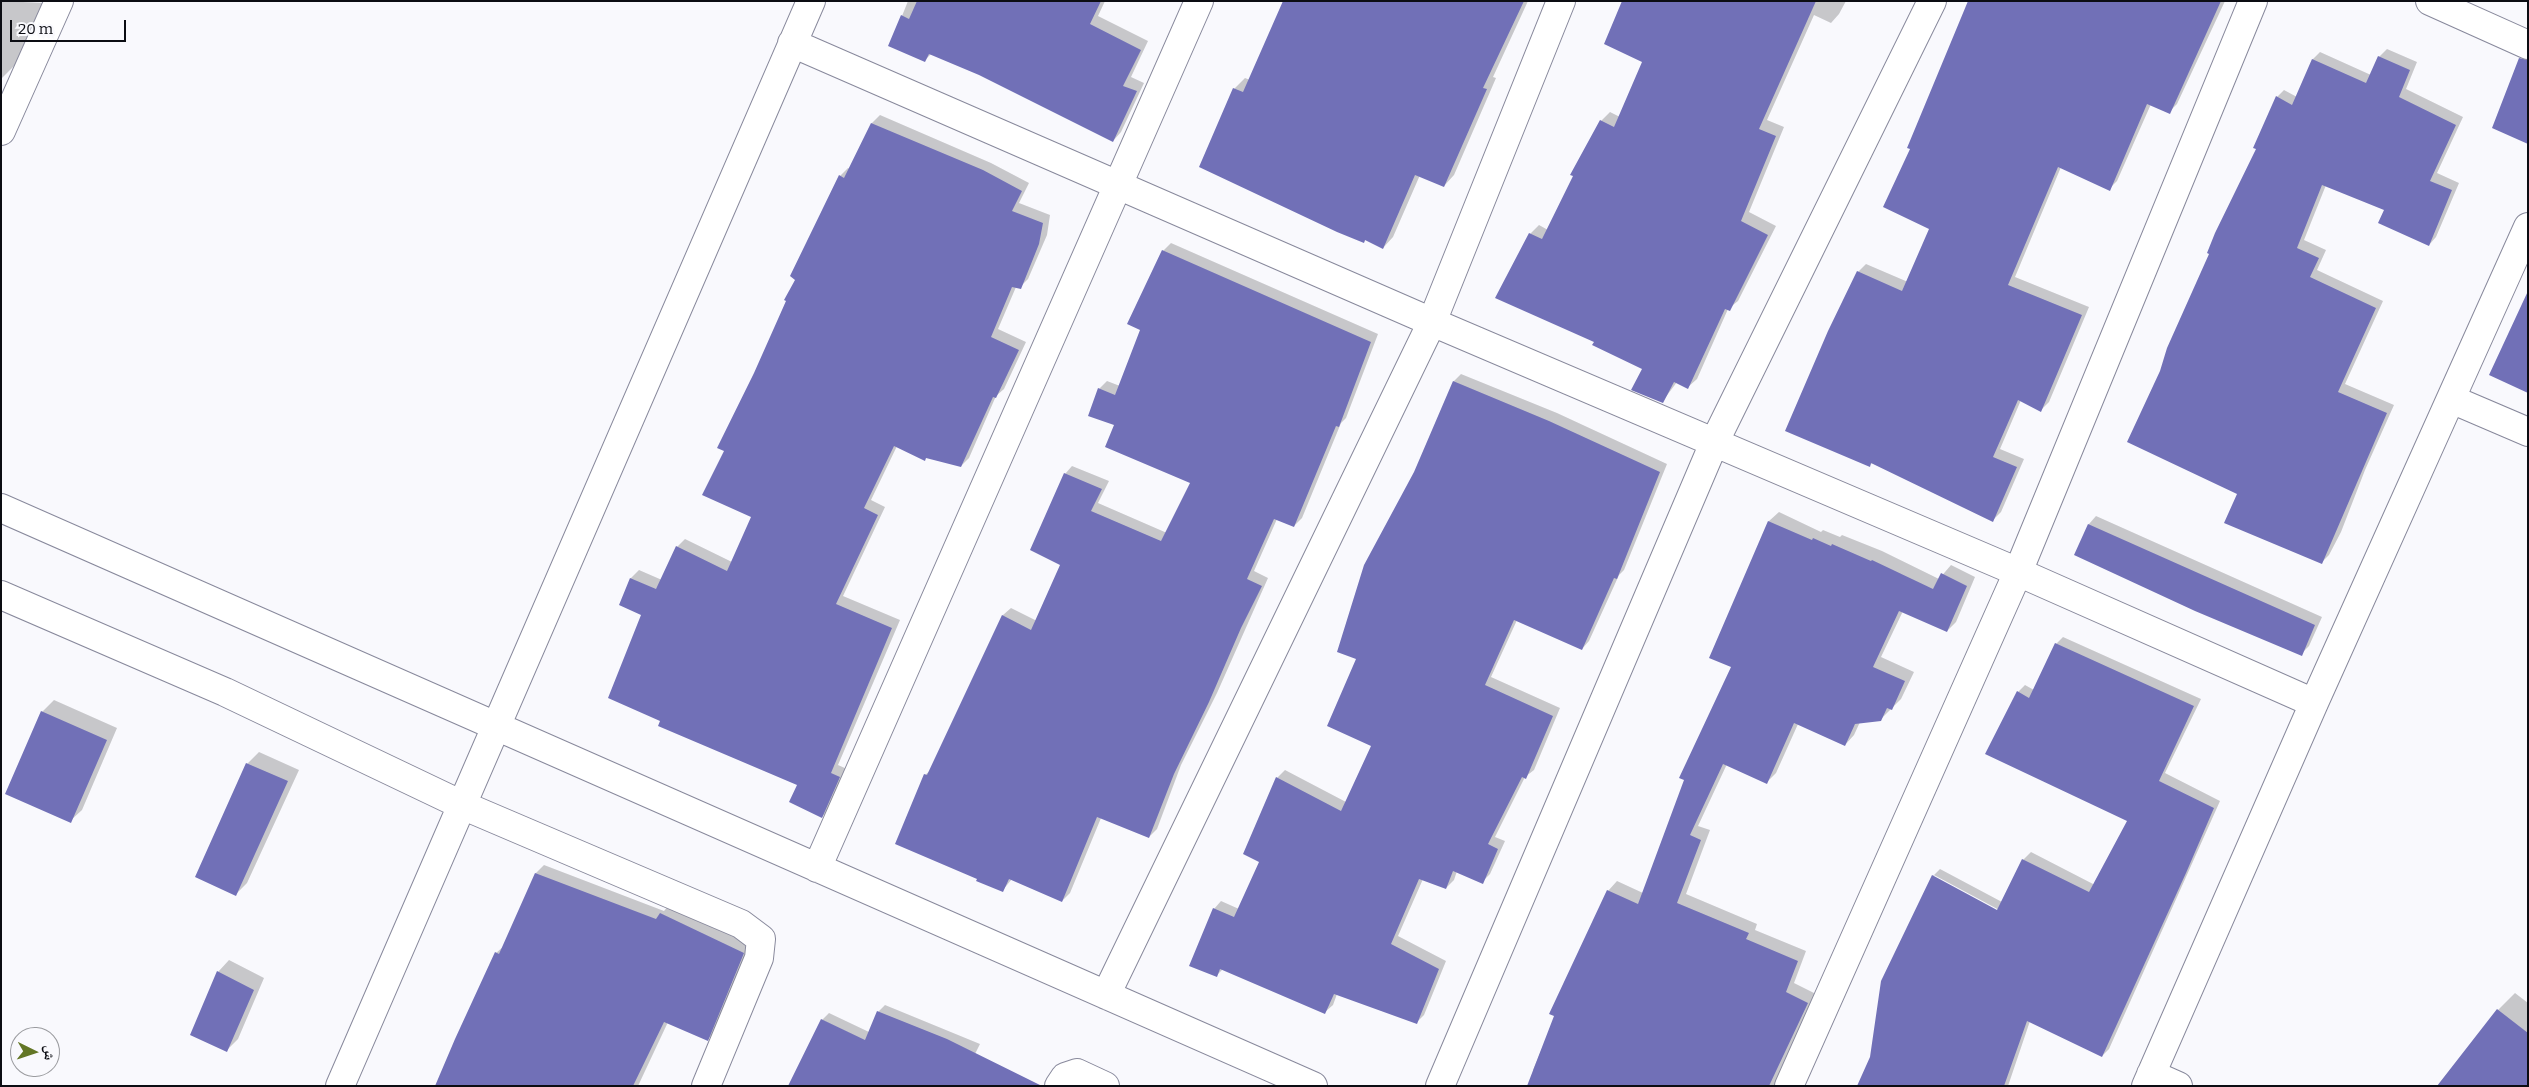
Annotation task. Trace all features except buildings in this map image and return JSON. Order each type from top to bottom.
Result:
[{"type":"street","points":[[2,128],[59,1]]},
{"type":"street","points":[[340,1086],[811,1]]},
{"type":"street","points":[[817,868],[1199,1]]},
{"type":"street","points":[[1106,994],[1432,322],[1561,1]]},
{"type":"street","points":[[1440,1086],[1714,443],[1932,1]]},
{"type":"street","points":[[1789,1086],[2018,572],[2253,1]]},
{"type":"street","points":[[2430,1],[2528,45]]},
{"type":"street","points":[[792,43],[1432,322],[2018,572],[2314,703]]},
{"type":"street","points":[[2178,1086],[2149,1080],[2314,703],[2528,227]]},
{"type":"street","points":[[2451,398],[2528,432]]},
{"type":"street","points":[[1,508],[1313,1086]]},
{"type":"street","points":[[1,595],[225,692],[462,805],[741,924],[761,939],[759,958],[706,1086]]},
{"type":"street","points":[[1059,1086],[1065,1077],[1077,1073],[1106,1086]]}]
